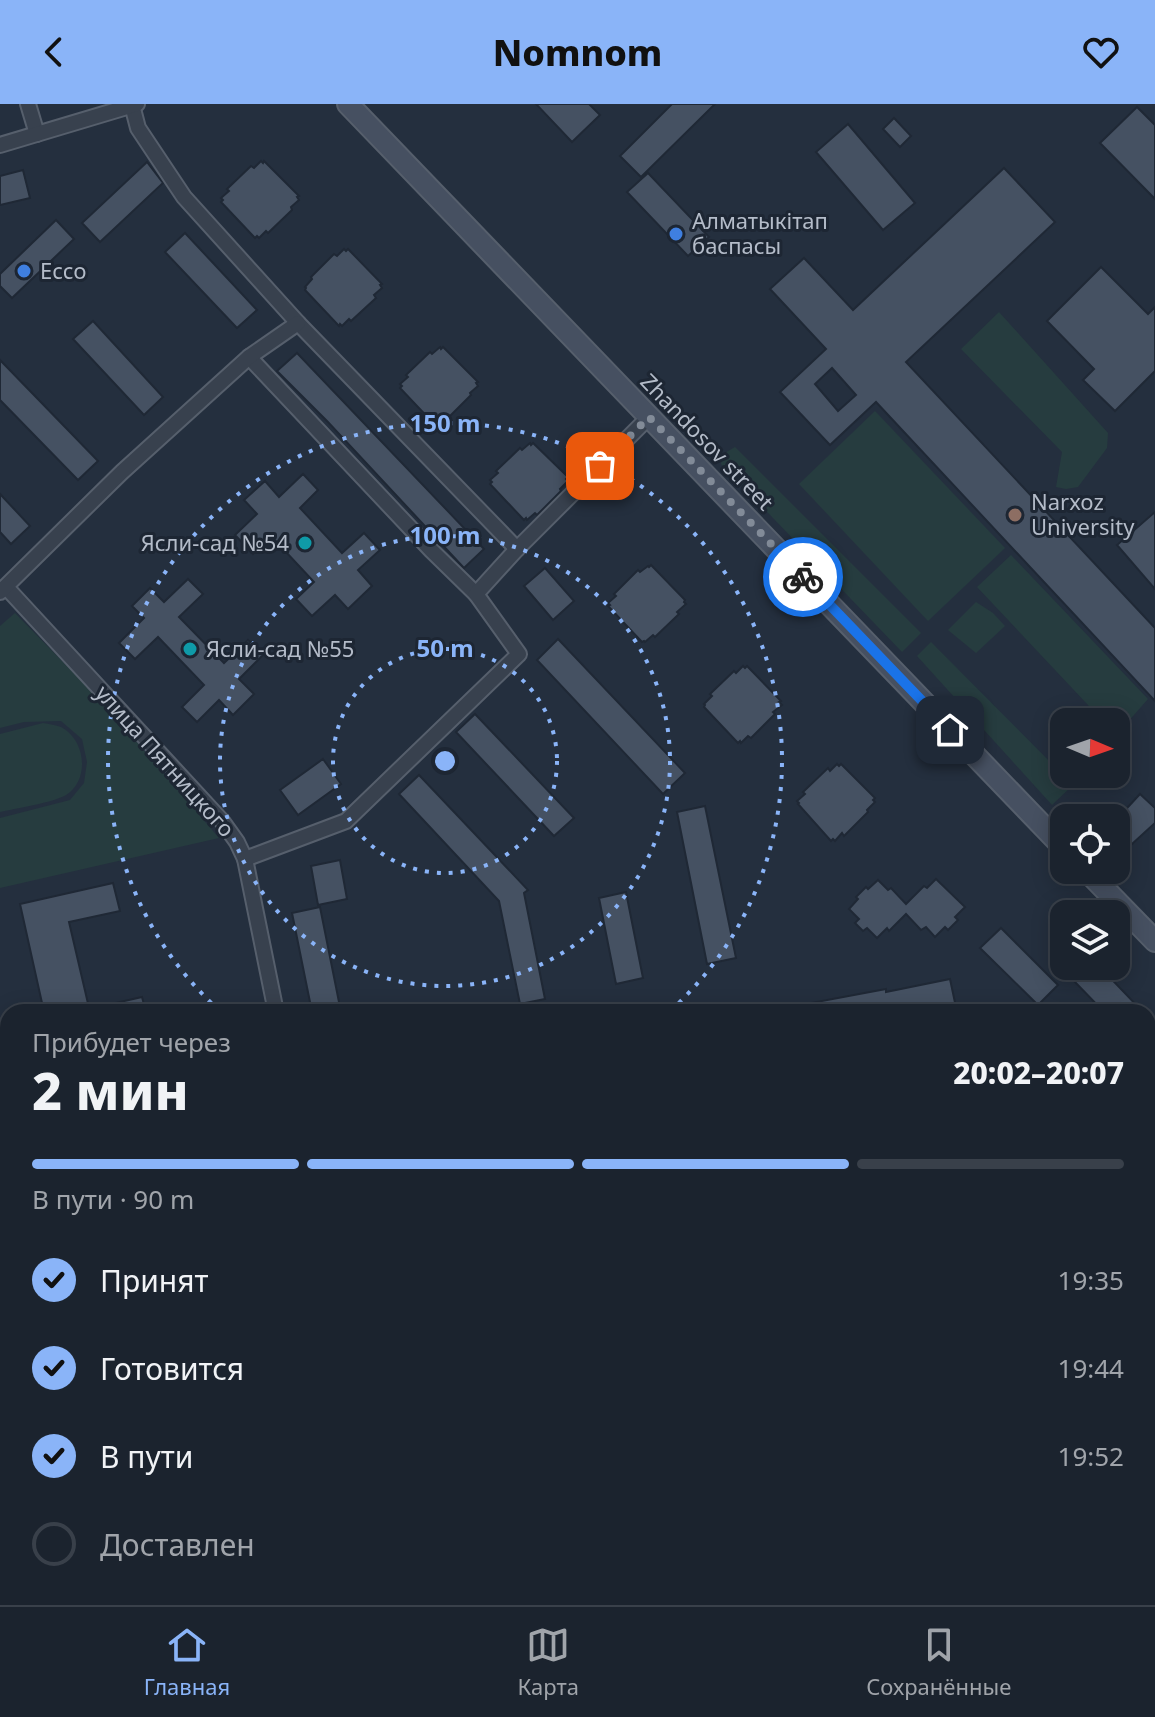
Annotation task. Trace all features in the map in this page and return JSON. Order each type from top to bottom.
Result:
[{"type":"main road","name":"Zhandosov street","points":[[348,104],[1050,833]]},
{"type":"main road","points":[[1100,884],[1155,941]]},
{"type":"street","points":[[28,104],[37,134]]},
{"type":"street","points":[[0,145],[134,105],[138,128],[184,197],[298,323],[517,549]]},
{"type":"street","points":[[3,590],[122,472],[249,357],[298,323]]},
{"type":"street","points":[[245,859],[346,821],[519,654],[476,594],[249,357]]},
{"type":"street","points":[[476,594],[649,417]]},
{"type":"street","name":"улица Пятницкого","points":[[3,590],[222,821],[237,842],[245,859],[274,1004]]},
{"type":"green space","points":[[999,312],[1108,433],[1107,448],[1078,487],[1056,487],[1062,452],[961,349]]},
{"type":"green space","points":[[875,411],[1005,548],[928,621],[799,484]]},
{"type":"green space","points":[[735,447],[921,633],[902,652],[721,464],[723,454]]},
{"type":"green space","points":[[1011,555],[1148,699],[1130,719],[1130,708],[1091,708],[977,587]]},
{"type":"green space","points":[[976,602],[1005,626],[976,653],[948,630]]},
{"type":"green space","points":[[15,613],[103,703],[219,838],[0,888],[0,818],[70,800],[84,783],[87,762],[82,739],[61,721],[24,722],[0,728],[0,626]]},
{"type":"green space","points":[[931,642],[1050,762],[1050,788],[1070,788],[1051,804],[917,656]]},
{"type":"green space","points":[[43,723],[61,727],[76,741],[82,760],[79,780],[60,798],[0,812],[0,734]]},
{"type":"building","points":[[536,104],[589,104],[600,115],[572,142]]},
{"type":"building","points":[[672,104],[715,104],[641,177],[620,156]]},
{"type":"building","points":[[1137,107],[1155,125],[1155,199],[1100,143]]},
{"type":"building","points":[[894,118],[911,136],[900,147],[883,129]]},
{"type":"building","points":[[848,124],[915,203],[883,230],[816,152]]},
{"type":"building","points":[[261,161],[299,196],[299,200],[268,233],[266,231],[255,238],[221,202],[221,198],[251,166],[254,168]]},
{"type":"building","points":[[147,162],[163,183],[100,242],[82,223]]},
{"type":"building","name":"Narxoz University","points":[[1004,168],[1055,222],[906,362],[1155,628],[1155,701],[876,402],[830,445],[780,392],[826,349],[770,289],[804,258],[853,310]],"holes":[[[832,368],[856,395],[838,411],[815,384]]]},
{"type":"building","points":[[23,170],[30,198],[0,205],[0,176]]},
{"type":"building","points":[[648,173],[709,237],[688,256],[627,192]]},
{"type":"building","points":[[56,220],[74,239],[12,298],[0,286],[0,274]]},
{"type":"building","points":[[185,233],[257,310],[237,328],[165,252]]},
{"type":"building","points":[[348,249],[382,284],[382,288],[374,295],[376,298],[351,321],[349,319],[339,326],[305,287],[334,254],[337,256]]},
{"type":"building","points":[[1101,267],[1148,314],[1155,307],[1155,371],[1115,411],[1083,380],[1094,369],[1047,321]]},
{"type":"building","points":[[93,321],[163,397],[144,415],[73,339]]},
{"type":"building","points":[[440,347],[478,382],[478,386],[447,419],[445,417],[434,424],[400,388],[400,384],[430,352],[432,354]]},
{"type":"building","points":[[297,353],[484,549],[464,568],[277,371]]},
{"type":"building","points":[[0,360],[98,461],[78,480],[0,400]]},
{"type":"building","points":[[530,443],[568,477],[568,481],[537,515],[535,513],[524,520],[490,484],[490,480],[520,448],[522,450]]},
{"type":"building","name":"Ясли-сад №54","points":[[303,474],[318,490],[300,508],[342,553],[364,533],[380,550],[358,570],[372,586],[348,609],[335,595],[312,616],[296,599],[314,582],[271,536],[253,554],[235,535],[257,514],[244,500],[265,481],[279,497]]},
{"type":"building","points":[[0,494],[30,526],[11,544],[0,532]]},
{"type":"building","points":[[1155,512],[1155,589],[1117,545]]},
{"type":"building","points":[[651,565],[686,604],[655,637],[653,635],[642,642],[608,603],[638,570],[640,572]]},
{"type":"building","points":[[545,568],[574,601],[553,620],[524,586]]},
{"type":"building","name":"Ясли-сад №55","points":[[188,579],[203,594],[179,617],[224,663],[248,640],[263,655],[239,679],[254,694],[233,715],[219,700],[197,722],[182,707],[204,685],[158,637],[135,659],[119,643],[144,618],[132,606],[150,588],[164,602]]},
{"type":"building","points":[[558,639],[685,773],[663,794],[537,660]]},
{"type":"building","points":[[743,666],[747,666],[782,705],[751,738],[748,736],[738,743],[704,704],[712,696],[710,694]]},
{"type":"building","points":[[475,714],[574,818],[554,836],[456,732]]},
{"type":"building","points":[[323,759],[341,784],[298,815],[280,790]]},
{"type":"building","points":[[841,764],[875,798],[875,802],[844,836],[842,833],[831,841],[797,801],[828,768],[830,771]]},
{"type":"building","points":[[419,775],[528,890],[524,893],[545,999],[520,1004],[499,901],[399,794]]},
{"type":"building","points":[[1140,794],[1155,808],[1155,823],[1132,844],[1130,841],[1130,805]]},
{"type":"building","points":[[705,806],[736,958],[707,964],[677,812]]},
{"type":"building","points":[[340,860],[347,899],[318,905],[311,866]]},
{"type":"building","points":[[936,879],[965,907],[948,930],[945,927],[935,937],[926,927],[921,930],[906,914],[877,938],[867,928],[863,931],[855,923],[859,919],[849,909],[866,887],[868,889],[878,880],[906,904]]},
{"type":"building","points":[[113,883],[120,911],[69,922],[88,1004],[42,1004],[20,904]]},
{"type":"building","points":[[626,892],[643,978],[616,984],[599,898]]},
{"type":"building","points":[[320,907],[339,1004],[310,1004],[292,913]]},
{"type":"building","points":[[1001,928],[1058,985],[1037,1004],[980,948]]},
{"type":"building","points":[[950,979],[955,1004],[806,1004],[886,989],[886,992]]},
{"type":"building","points":[[1073,980],[1112,980],[1135,1004],[1096,1004]]},
{"type":"building","points":[[142,997],[144,1004],[111,1004]]},
{"type":"way so far","points":[[600,466],[649,417],[803,577]]},
{"type":"place","name":"Алматыкітап баспасы","points":[[676,234]]},
{"type":"place","name":"Ecco","points":[[24,271]]},
{"type":"place","name":"Narxoz University","points":[[1015,515]]},
{"type":"place","name":"Ясли-сад №54","points":[[305,543]]},
{"type":"place","name":"Ясли-сад №55","points":[[190,649]]},
{"type":"route","points":[[803,577],[950,730]]}]
